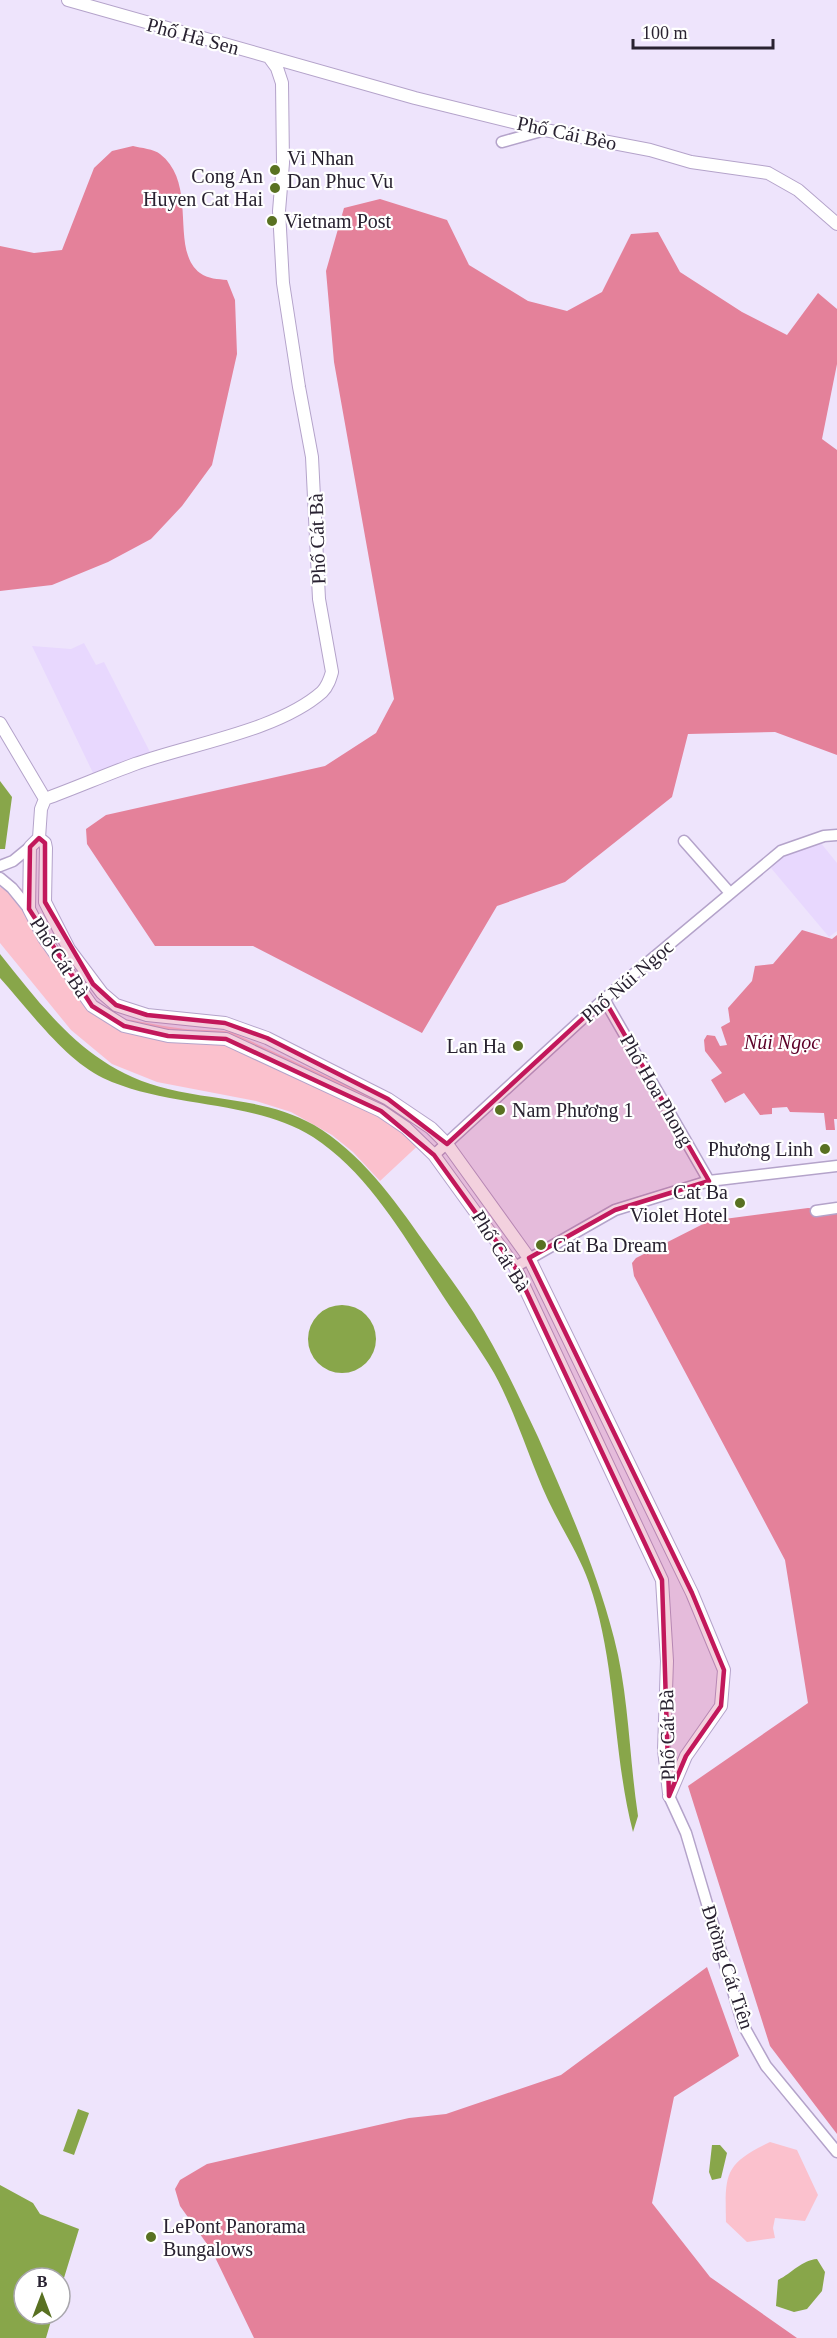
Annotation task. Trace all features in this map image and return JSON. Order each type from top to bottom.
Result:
[{"type":"main road","name":"Phố Hà Sen","points":[[68,0],[284,61]]},
{"type":"main road","name":"Phố Cát Bà","points":[[269,57],[277,68],[282,82],[283,163],[279,211],[284,283],[312,457],[319,599],[332,672],[322,692],[280,716],[242,731],[135,764],[45,799],[35,843],[28,909],[44,938],[92,1006],[108,1017],[124,1026],[168,1036],[226,1039],[276,1060],[381,1111],[406,1128],[434,1155],[515,1267],[662,1580],[667,1661],[664,1750],[669,1796]]},
{"type":"main road","name":"Phố Cái Bèo","points":[[284,61],[545,130],[650,150],[691,162],[768,174],[798,190],[837,224]]},
{"type":"main road","points":[[282,82],[287,73],[299,65]]},
{"type":"main road","points":[[0,723],[45,799]]},
{"type":"main road","name":"Phố Cát Bà","points":[[35,843],[46,848],[45,902],[69,949],[93,984],[116,1005],[147,1016],[225,1023],[283,1045],[388,1099],[431,1128],[447,1144],[530,1258],[692,1593],[724,1670],[721,1706],[686,1756],[669,1796]]},
{"type":"main road","points":[[28,909],[45,902]]},
{"type":"main road","points":[[108,1017],[116,1005]]},
{"type":"main road","points":[[276,1060],[283,1045]]},
{"type":"main road","points":[[599,1442],[614,1435]]},
{"type":"street","points":[[502,142],[545,130]]},
{"type":"street","name":"Phố Núi Ngọc","points":[[434,1155],[604,999],[781,851],[824,836],[837,835]]},
{"type":"street","points":[[684,841],[730,893]]},
{"type":"street","points":[[0,866],[22,855],[35,843]]},
{"type":"street","points":[[0,878],[12,888],[28,909]]},
{"type":"street","name":"Phố Hoa Phong","points":[[604,999],[709,1181]]},
{"type":"street","points":[[515,1267],[615,1210],[709,1181],[837,1166]]},
{"type":"street","points":[[816,1211],[837,1208]]},
{"type":"street","name":"Đường Cát Tiên","points":[[669,1796],[686,1833],[744,2025],[766,2066],[837,2152]]},
{"type":"highlighted area","points":[[39,838],[45,843],[45,902],[93,984],[116,1005],[147,1015],[225,1023],[267,1038],[388,1099],[447,1144],[604,999],[709,1181],[615,1210],[529,1258],[692,1593],[724,1670],[721,1706],[686,1756],[669,1796],[662,1580],[515,1267],[434,1155],[381,1111],[226,1039],[168,1036],[124,1026],[92,1006],[29,909],[30,847]]},
{"type":"shaded area","points":[[84,643],[96,665],[104,662],[151,754],[94,775],[32,646],[71,649]]},
{"type":"shaded area","points":[[0,781],[12,797],[5,849],[0,849]]},
{"type":"shaded area","points":[[820,842],[837,863],[837,931],[829,937],[771,868],[785,856]]},
{"type":"shaded area","points":[[0,887],[7,891],[21,888],[79,985],[91,998],[98,1018],[118,1018],[185,1029],[231,1032],[371,1097],[398,1112],[425,1139],[380,1181],[353,1152],[332,1135],[291,1112],[256,1101],[157,1082],[112,1064],[71,1030],[0,943]]},
{"type":"shaded area","points":[[0,954],[53,1018],[93,1054],[140,1080],[168,1089],[261,1105],[297,1116],[314,1125],[331,1136],[361,1163],[413,1226],[468,1304],[500,1359],[538,1437],[590,1561],[607,1612],[623,1682],[638,1816],[633,1832],[621,1770],[605,1644],[585,1572],[548,1500],[494,1373],[386,1209],[333,1152],[313,1137],[289,1125],[264,1116],[129,1088],[89,1070],[48,1033],[0,978]]},
{"type":"shaded area","points":[[342,1305],[355,1308],[366,1315],[373,1326],[376,1339],[373,1352],[366,1363],[355,1370],[342,1373],[329,1370],[318,1363],[311,1352],[308,1339],[311,1326],[318,1315],[329,1308]]},
{"type":"shaded area","points":[[78,2109],[89,2113],[74,2155],[63,2151]]},
{"type":"shaded area","points":[[770,2142],[797,2150],[818,2195],[805,2221],[775,2218],[773,2228],[775,2238],[747,2242],[726,2222],[727,2181],[736,2164]]},
{"type":"shaded area","points":[[712,2145],[720,2145],[727,2153],[721,2178],[712,2180],[709,2172]]},
{"type":"shaded area","points":[[0,2185],[33,2203],[40,2214],[79,2229],[68,2266],[12,2266],[12,2326],[50,2326],[46,2338],[0,2338]]},
{"type":"shaded area","points":[[817,2259],[825,2272],[822,2291],[807,2309],[794,2312],[776,2306],[778,2280],[802,2264]]},
{"type":"green space","points":[[133,146],[157,152],[172,167],[182,199],[186,249],[191,263],[203,275],[227,280],[235,300],[237,354],[212,465],[182,506],[151,539],[108,562],[52,585],[0,591],[0,246],[34,253],[62,250],[94,168],[112,151]]},
{"type":"green space","points":[[380,199],[447,220],[469,265],[528,301],[567,311],[602,292],[631,234],[658,232],[680,272],[742,312],[787,335],[818,293],[837,309],[837,364],[822,439],[837,450],[837,755],[775,732],[688,734],[672,797],[565,882],[497,906],[422,1033],[253,946],[155,946],[87,844],[86,829],[106,815],[325,766],[376,733],[394,699],[334,362],[326,271],[344,208]]},
{"type":"green space","name":"Núi Ngọc","points":[[802,930],[832,939],[837,935],[837,1119],[834,1119],[835,1130],[826,1130],[824,1113],[790,1112],[787,1107],[772,1108],[772,1114],[760,1115],[744,1093],[725,1103],[711,1080],[722,1073],[705,1051],[704,1040],[707,1035],[715,1036],[720,1046],[727,1045],[721,1027],[730,1022],[728,1008],[752,981],[755,966],[773,964]]},
{"type":"green space","points":[[808,1208],[837,1210],[837,2134],[770,2046],[688,1786],[808,1703],[785,1560],[634,1276],[632,1263],[636,1258],[709,1221]]},
{"type":"green space","points":[[707,1967],[739,2056],[674,2097],[652,2203],[710,2277],[797,2338],[254,2338],[212,2251],[180,2206],[175,2189],[180,2180],[207,2164],[409,2118],[446,2114],[561,2075]]},
{"type":"place","name":"Vi Nhan Dan Phuc Vu","points":[[275,170]]},
{"type":"place","name":"Cong An Huyen Cat Hai","points":[[275,188]]},
{"type":"place","name":"Vietnam Post","points":[[272,221]]},
{"type":"place","name":"Lan Ha","points":[[518,1046]]},
{"type":"place","name":"Nam Phương 1","points":[[500,1110]]},
{"type":"place","name":"Phương Linh","points":[[825,1149]]},
{"type":"place","name":"Cat Ba Violet Hotel","points":[[740,1203]]},
{"type":"place","name":"Cat Ba Dream","points":[[541,1245]]},
{"type":"place","name":"LePont Panorama Bungalows","points":[[151,2237]]}]
